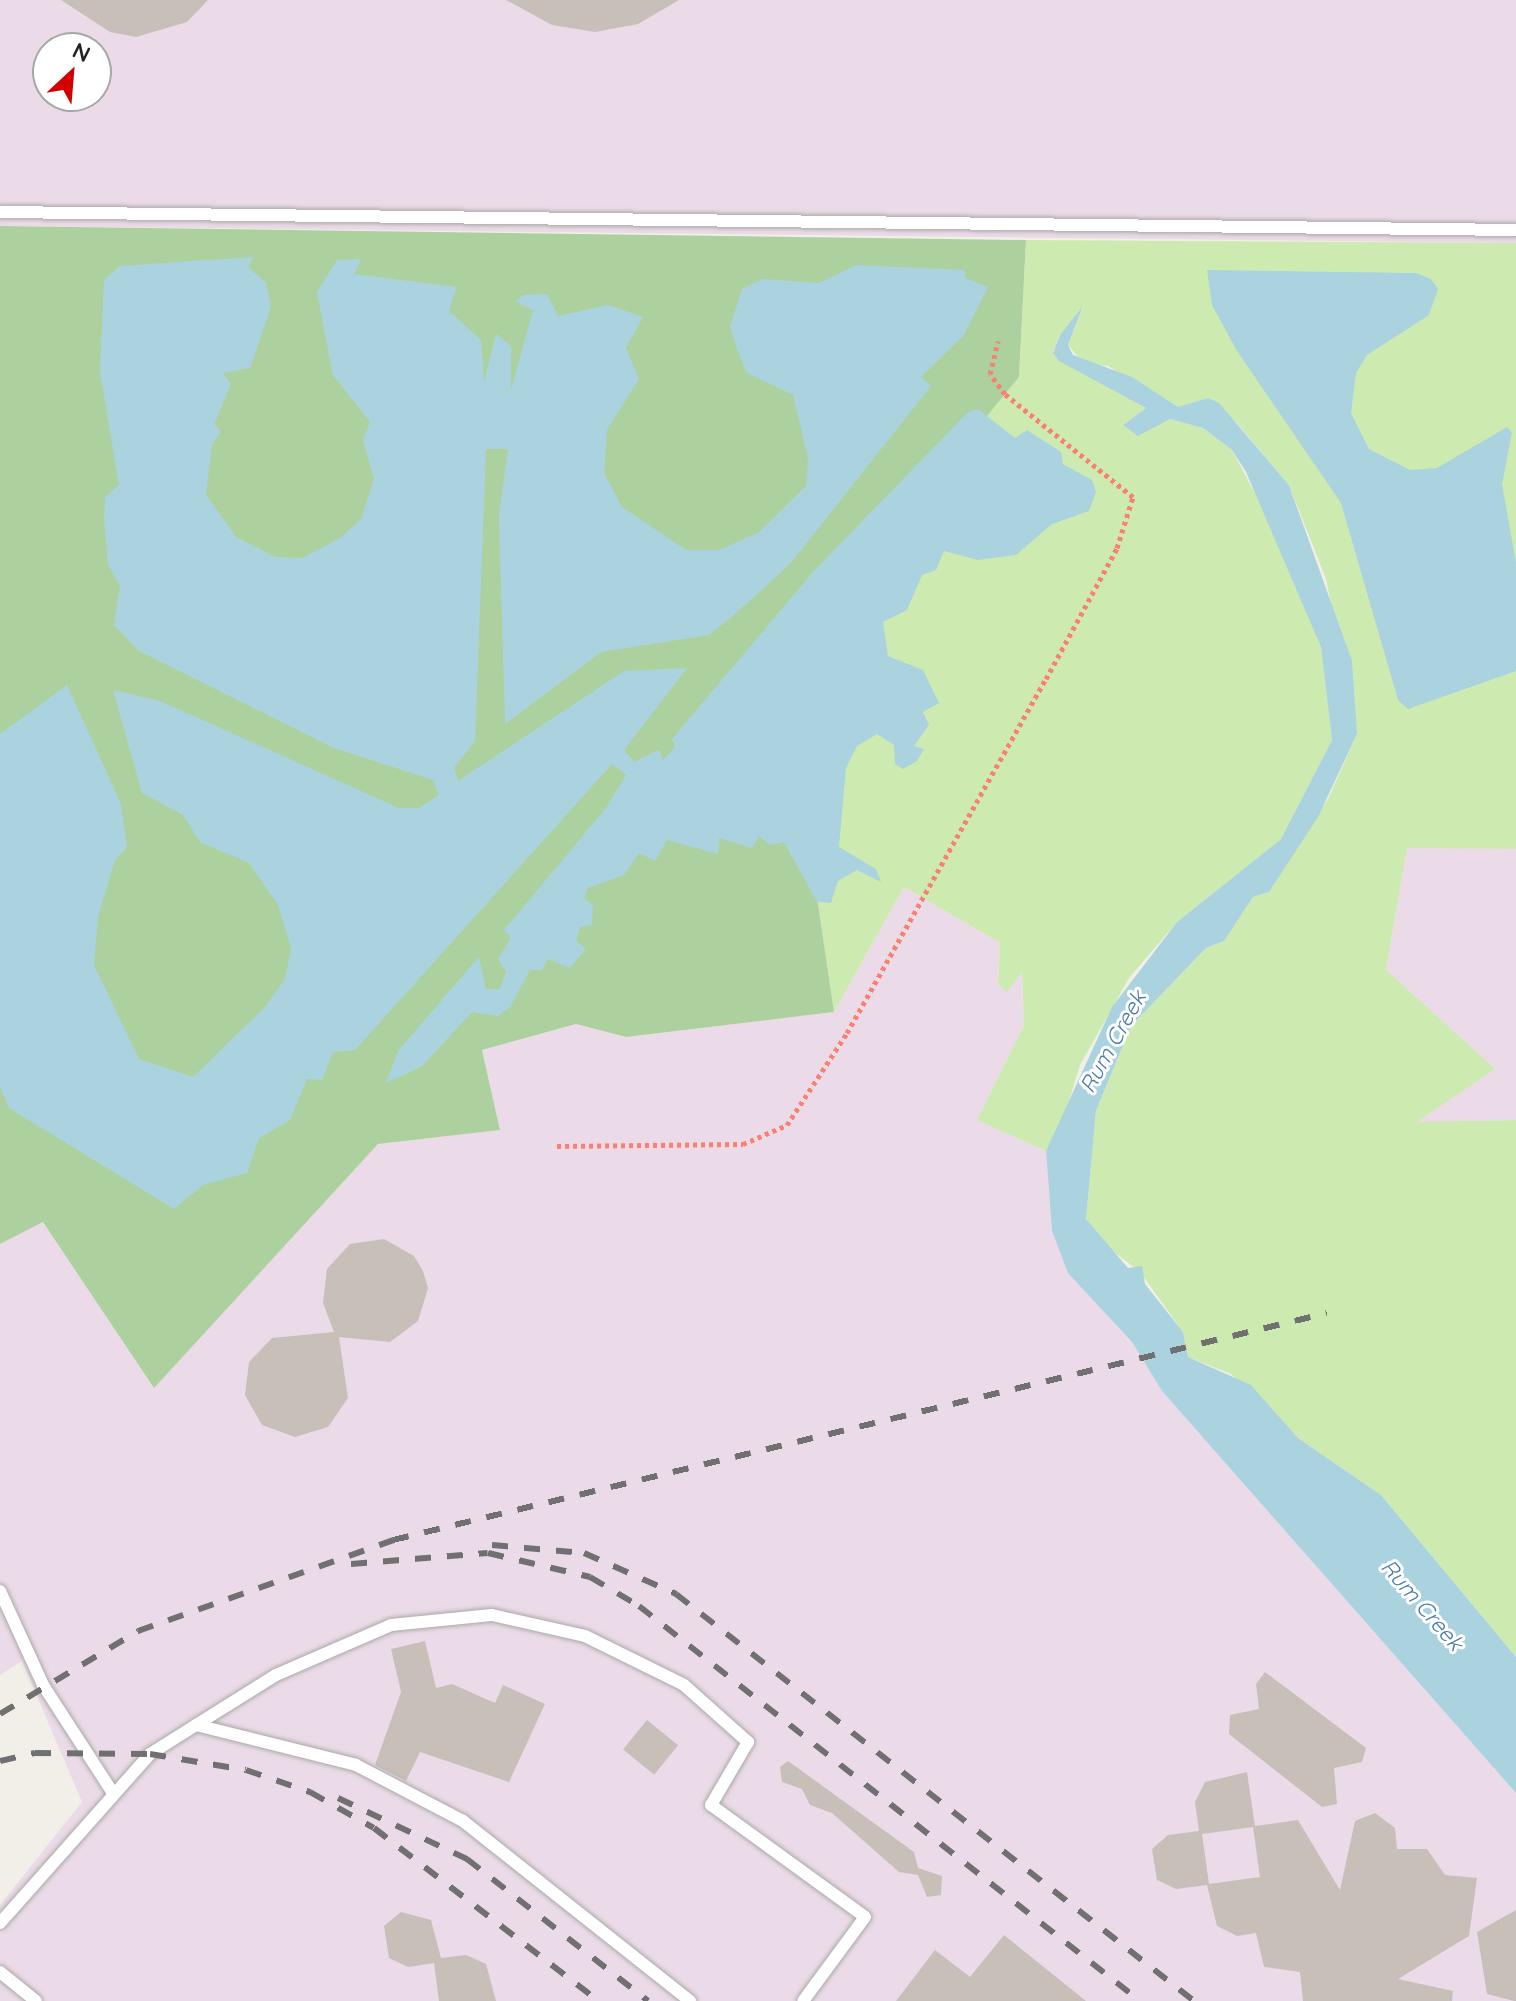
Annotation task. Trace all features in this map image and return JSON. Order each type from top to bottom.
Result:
[{"type":"lane","points":[[0,212],[1516,230]]},
{"type":"lane","points":[[0,1591],[43,1685],[113,1793]]},
{"type":"lane","points":[[0,1923],[150,1754],[196,1725],[276,1675],[391,1625],[492,1615],[585,1636],[684,1685],[748,1742],[711,1805],[865,1917],[803,2001]]},
{"type":"lane","points":[[196,1725],[356,1765],[463,1821],[690,2001]]},
{"type":"lane","points":[[0,1972],[36,2001]]},
{"type":"path","points":[[557,1146],[743,1144],[787,1125],[847,1033],[1046,679],[1117,548],[1133,497],[1005,394],[990,374],[998,341]]},
{"type":"shaded area","points":[[0,0],[1516,0],[1516,243],[0,226]]},
{"type":"shaded area","points":[[1407,847],[1516,849],[1516,1120],[1415,1123],[1386,970]]},
{"type":"shaded area","points":[[904,887],[1000,943],[998,984],[1007,991],[1022,971],[1024,1025],[978,1120],[1046,1151],[1052,1231],[1069,1273],[1132,1342],[1162,1391],[1516,1793],[1516,2001],[0,2001],[0,1905],[82,1802],[22,1661],[0,1675],[0,1244],[43,1221],[154,1387],[378,1144],[500,1130],[482,1050],[576,1024],[626,1037],[834,1012]]},
{"type":"green space","points":[[0,226],[1026,240],[1019,377],[719,743],[816,890],[834,1012],[626,1037],[576,1024],[482,1050],[500,1130],[378,1144],[154,1388],[43,1222],[0,1244]]},
{"type":"green space","points":[[1026,240],[1516,243],[1516,849],[1407,848],[1386,970],[1495,1069],[1417,1122],[1516,1120],[1516,1657],[1381,1495],[1298,1438],[1231,1374],[1188,1357],[1183,1332],[1140,1272],[1096,1238],[1086,1218],[1096,1111],[1131,1026],[1206,948],[1224,941],[1253,897],[1269,892],[1329,797],[1357,734],[1326,579],[1289,485],[1237,423],[1208,398],[1178,408],[1108,366],[1084,364],[1068,345],[1083,307],[1060,335],[1053,352],[1146,408],[1124,424],[1138,435],[1170,419],[1203,428],[1232,450],[1282,544],[1321,647],[1332,740],[1281,839],[1177,922],[1129,978],[1080,1065],[1058,1137],[1046,1151],[977,1120],[1024,1025],[1022,972],[1007,992],[998,984],[1000,943],[904,887],[834,1012],[816,890],[718,743],[1019,377]]},
{"type":"water","points":[[253,257],[248,267],[266,283],[271,307],[250,368],[223,373],[231,384],[214,424],[221,431],[212,445],[206,495],[237,538],[275,557],[302,558],[340,538],[361,519],[374,479],[363,440],[370,422],[333,375],[317,292],[337,260],[361,259],[354,274],[456,287],[449,311],[481,340],[484,383],[496,334],[511,346],[511,390],[533,310],[516,302],[523,295],[547,294],[558,316],[608,305],[643,317],[626,348],[639,379],[607,430],[604,473],[622,507],[686,550],[719,550],[758,533],[806,486],[808,458],[793,395],[747,373],[738,352],[730,327],[742,289],[763,279],[819,283],[856,265],[965,270],[965,278],[988,287],[964,335],[921,377],[931,386],[790,564],[735,614],[709,635],[601,652],[505,724],[499,515],[508,449],[486,449],[475,741],[454,768],[458,781],[624,671],[687,668],[624,750],[634,762],[659,750],[663,760],[675,747],[672,739],[813,572],[968,412],[978,409],[1015,438],[1027,430],[1061,452],[1063,464],[1092,480],[1096,492],[1089,511],[1052,524],[1016,555],[978,560],[944,551],[936,570],[922,575],[907,610],[883,622],[888,656],[923,670],[939,703],[923,712],[929,725],[914,746],[924,749],[917,761],[903,769],[895,764],[894,745],[877,734],[857,746],[846,768],[839,847],[876,869],[881,882],[857,870],[838,881],[831,903],[817,902],[784,842],[770,845],[759,836],[752,848],[719,838],[718,854],[667,840],[655,861],[639,853],[624,875],[588,888],[584,898],[593,906],[592,925],[580,927],[576,941],[586,949],[570,968],[548,959],[542,970],[530,970],[510,1007],[498,1016],[472,1012],[422,1066],[386,1083],[398,1051],[479,957],[486,989],[500,989],[506,972],[498,959],[511,938],[504,930],[606,808],[626,775],[612,764],[355,1050],[333,1052],[322,1080],[307,1079],[290,1120],[259,1138],[247,1173],[203,1185],[174,1209],[9,1108],[0,1087],[0,734],[67,685],[121,804],[127,847],[115,860],[98,917],[94,965],[139,1059],[193,1077],[265,1007],[285,979],[291,948],[278,905],[249,863],[200,842],[183,815],[142,793],[113,690],[160,701],[399,808],[419,808],[439,795],[433,780],[334,748],[139,651],[114,625],[120,586],[108,564],[104,519],[105,497],[119,485],[100,371],[104,280],[120,266]]},
{"type":"water","points":[[1207,270],[1416,273],[1431,279],[1438,289],[1429,315],[1367,355],[1356,373],[1351,413],[1369,449],[1410,470],[1437,468],[1507,427],[1512,433],[1502,484],[1516,563],[1516,671],[1408,709],[1398,700],[1341,503],[1237,351],[1212,305]]},
{"type":"water","name":"Rum Creek","points":[[1083,306],[1068,345],[1073,355],[1132,377],[1178,407],[1208,398],[1219,403],[1289,485],[1352,661],[1357,734],[1318,817],[1269,892],[1253,897],[1224,941],[1206,948],[1131,1026],[1096,1111],[1086,1219],[1128,1268],[1142,1266],[1145,1284],[1183,1332],[1188,1357],[1251,1385],[1298,1438],[1381,1495],[1516,1657],[1516,1793],[1162,1391],[1132,1342],[1068,1273],[1052,1231],[1046,1151],[1112,1007],[1177,922],[1281,839],[1332,740],[1321,647],[1246,472],[1232,450],[1203,428],[1170,419],[1138,436],[1123,425],[1146,408],[1059,361],[1053,353],[1060,335]]},
{"type":"building","points":[[61,0],[208,0],[187,22],[136,37],[110,32]]},
{"type":"building","points":[[506,0],[679,0],[638,24],[595,32],[552,25]]},
{"type":"building","points":[[384,1239],[414,1256],[423,1271],[428,1288],[418,1321],[390,1342],[339,1337],[348,1398],[328,1427],[295,1437],[262,1425],[245,1395],[249,1362],[272,1338],[334,1332],[323,1303],[327,1269],[350,1244]]},
{"type":"building","points":[[425,1641],[436,1688],[452,1684],[495,1703],[503,1685],[545,1704],[509,1782],[420,1752],[406,1781],[375,1765],[401,1692],[391,1649]]},
{"type":"building","points":[[1265,1672],[1366,1748],[1362,1762],[1334,1768],[1337,1804],[1322,1807],[1229,1734],[1230,1715],[1259,1709],[1256,1684]]},
{"type":"building","points":[[647,1720],[678,1745],[654,1775],[623,1750]]},
{"type":"building","points":[[788,1761],[914,1852],[918,1868],[942,1876],[941,1895],[927,1897],[918,1875],[899,1872],[832,1813],[810,1805],[802,1789],[782,1782],[780,1767]]},
{"type":"building","points":[[1247,1772],[1255,1826],[1298,1820],[1340,1890],[1355,1821],[1375,1813],[1395,1828],[1397,1849],[1427,1849],[1445,1875],[1477,1878],[1469,1936],[1398,1979],[1453,1991],[1452,2001],[1303,2001],[1300,1972],[1264,1967],[1256,1933],[1237,1936],[1217,1926],[1207,1885],[1176,1889],[1157,1880],[1152,1849],[1168,1835],[1199,1831],[1195,1802],[1205,1782]],"holes":[[[1253,1827],[1260,1877],[1209,1884],[1202,1834]]]},
{"type":"building","points":[[1516,1910],[1514,2001],[1487,1994],[1477,1932]]},
{"type":"building","points":[[401,1912],[431,1920],[441,1958],[466,1955],[486,1964],[496,2001],[439,2001],[434,1963],[408,1967],[389,1958],[384,1926]]},
{"type":"building","points":[[1004,1935],[1086,2001],[896,2001],[935,1950],[970,1977]]},
{"type":"railway","points":[[0,1714],[138,1631],[393,1540],[1327,1313]]},
{"type":"railway","points":[[492,1545],[584,1553],[676,1594],[1194,2001]]},
{"type":"railway","points":[[351,1564],[488,1553],[590,1577],[639,1606],[1140,2001]]},
{"type":"railway","points":[[0,1761],[35,1753],[150,1754],[246,1770],[310,1792],[374,1828],[599,2001]]},
{"type":"railway","points":[[338,1798],[467,1859],[648,2001]]}]
